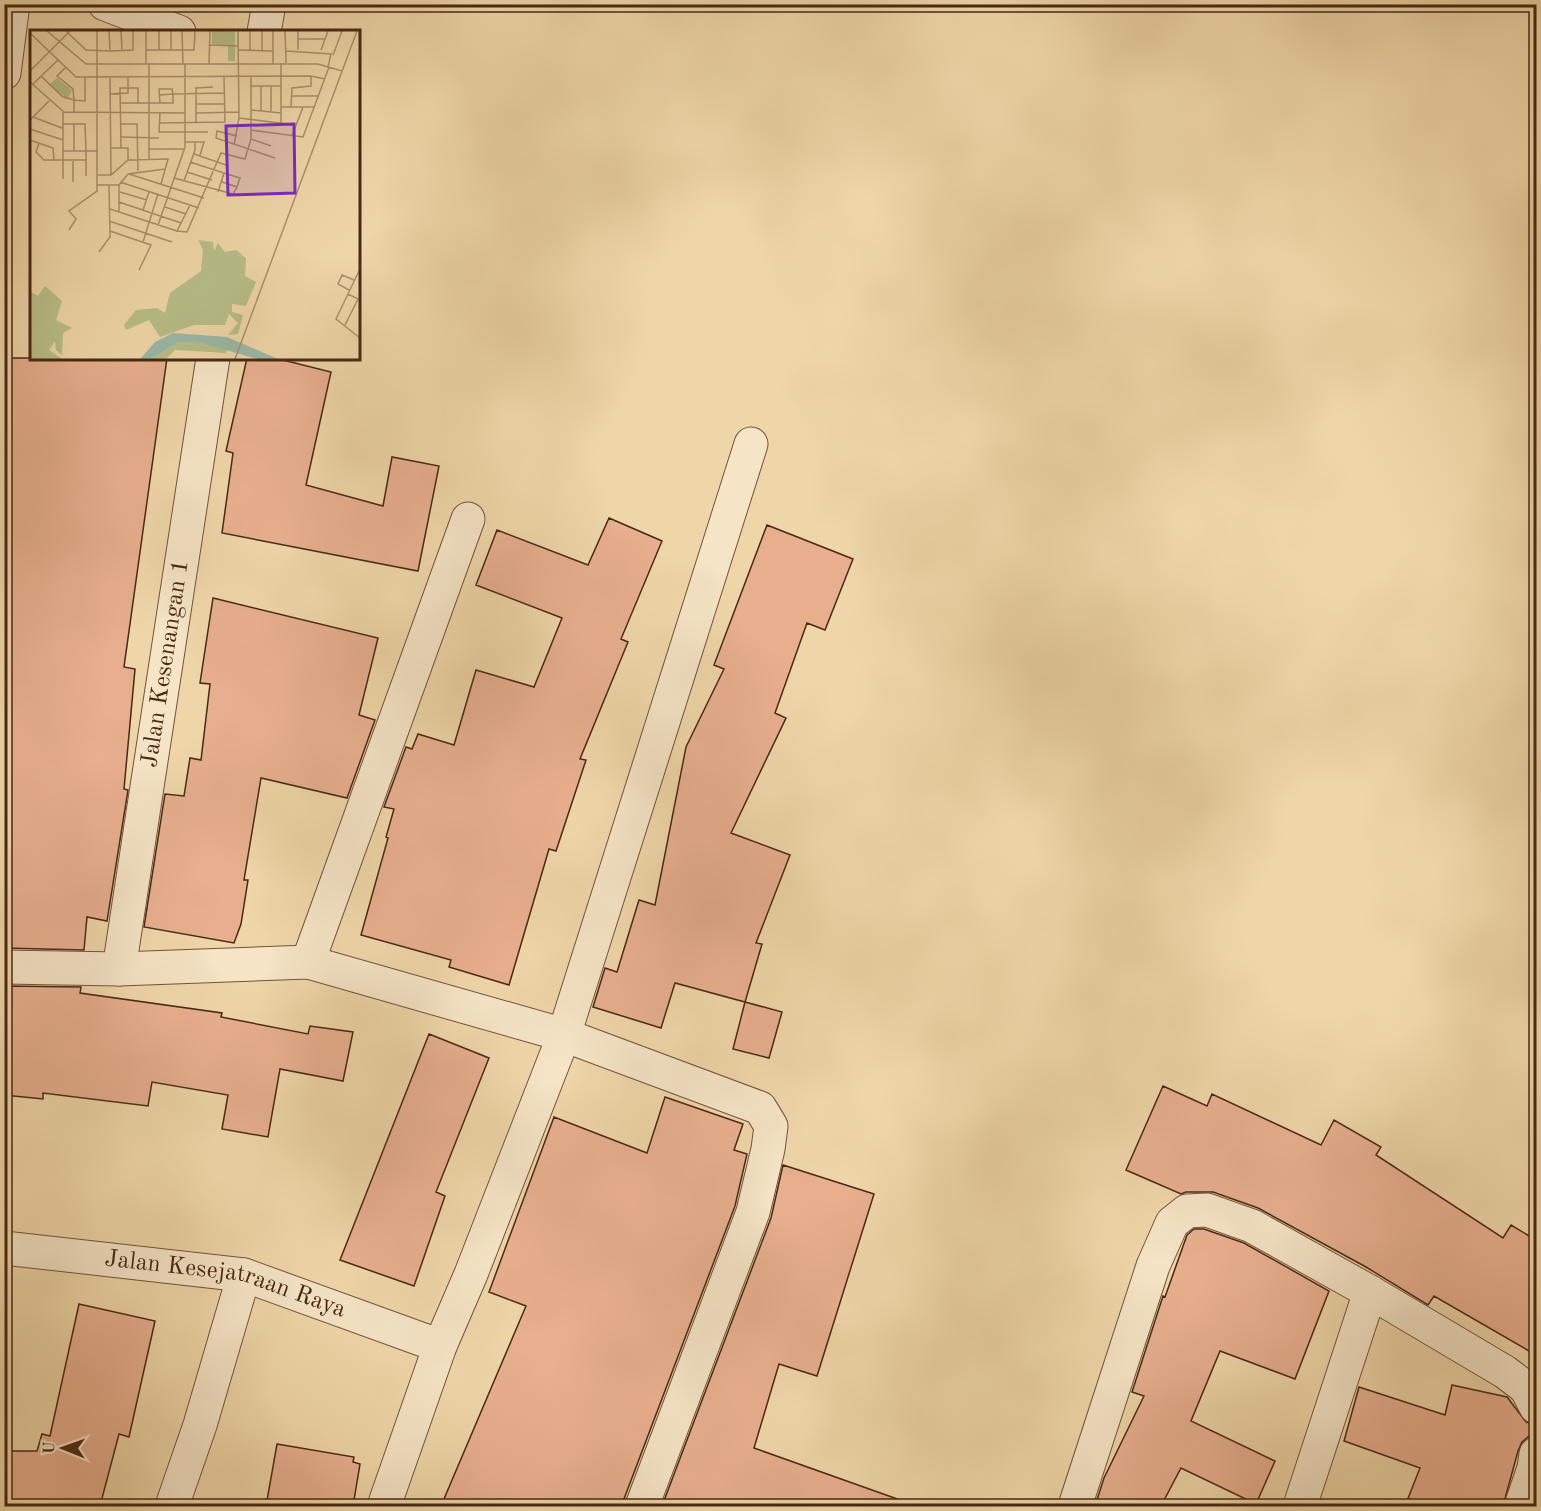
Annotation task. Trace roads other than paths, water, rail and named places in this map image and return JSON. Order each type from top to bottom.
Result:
[{"type":"street","points":[[4,73],[13,4]]},
{"type":"street","points":[[105,4],[174,30]]},
{"type":"street","points":[[264,30],[269,4]]},
{"type":"street","name":"Jalan Kesenangan 1","points":[[119,969],[213,360]]},
{"type":"street","points":[[384,1506],[440,1346],[471,1274],[564,1035],[751,444]]},
{"type":"street","points":[[308,962],[468,519]]},
{"type":"street","points":[[4,968],[119,969],[308,962],[564,1035],[760,1108],[771,1126],[753,1212],[642,1506]]},
{"type":"street","points":[[1074,1506],[1153,1266],[1172,1223],[1187,1211],[1207,1210],[1252,1226],[1505,1372],[1526,1388],[1536,1407]]},
{"type":"street","name":"Jalan Kesejatraan Raya","points":[[4,1248],[244,1275],[440,1346]]},
{"type":"street","points":[[172,1506],[200,1425],[244,1275]]},
{"type":"street","points":[[1300,1506],[1370,1293]]},
{"type":"street","points":[[1521,1506],[1534,1468],[1536,1454]]}]
